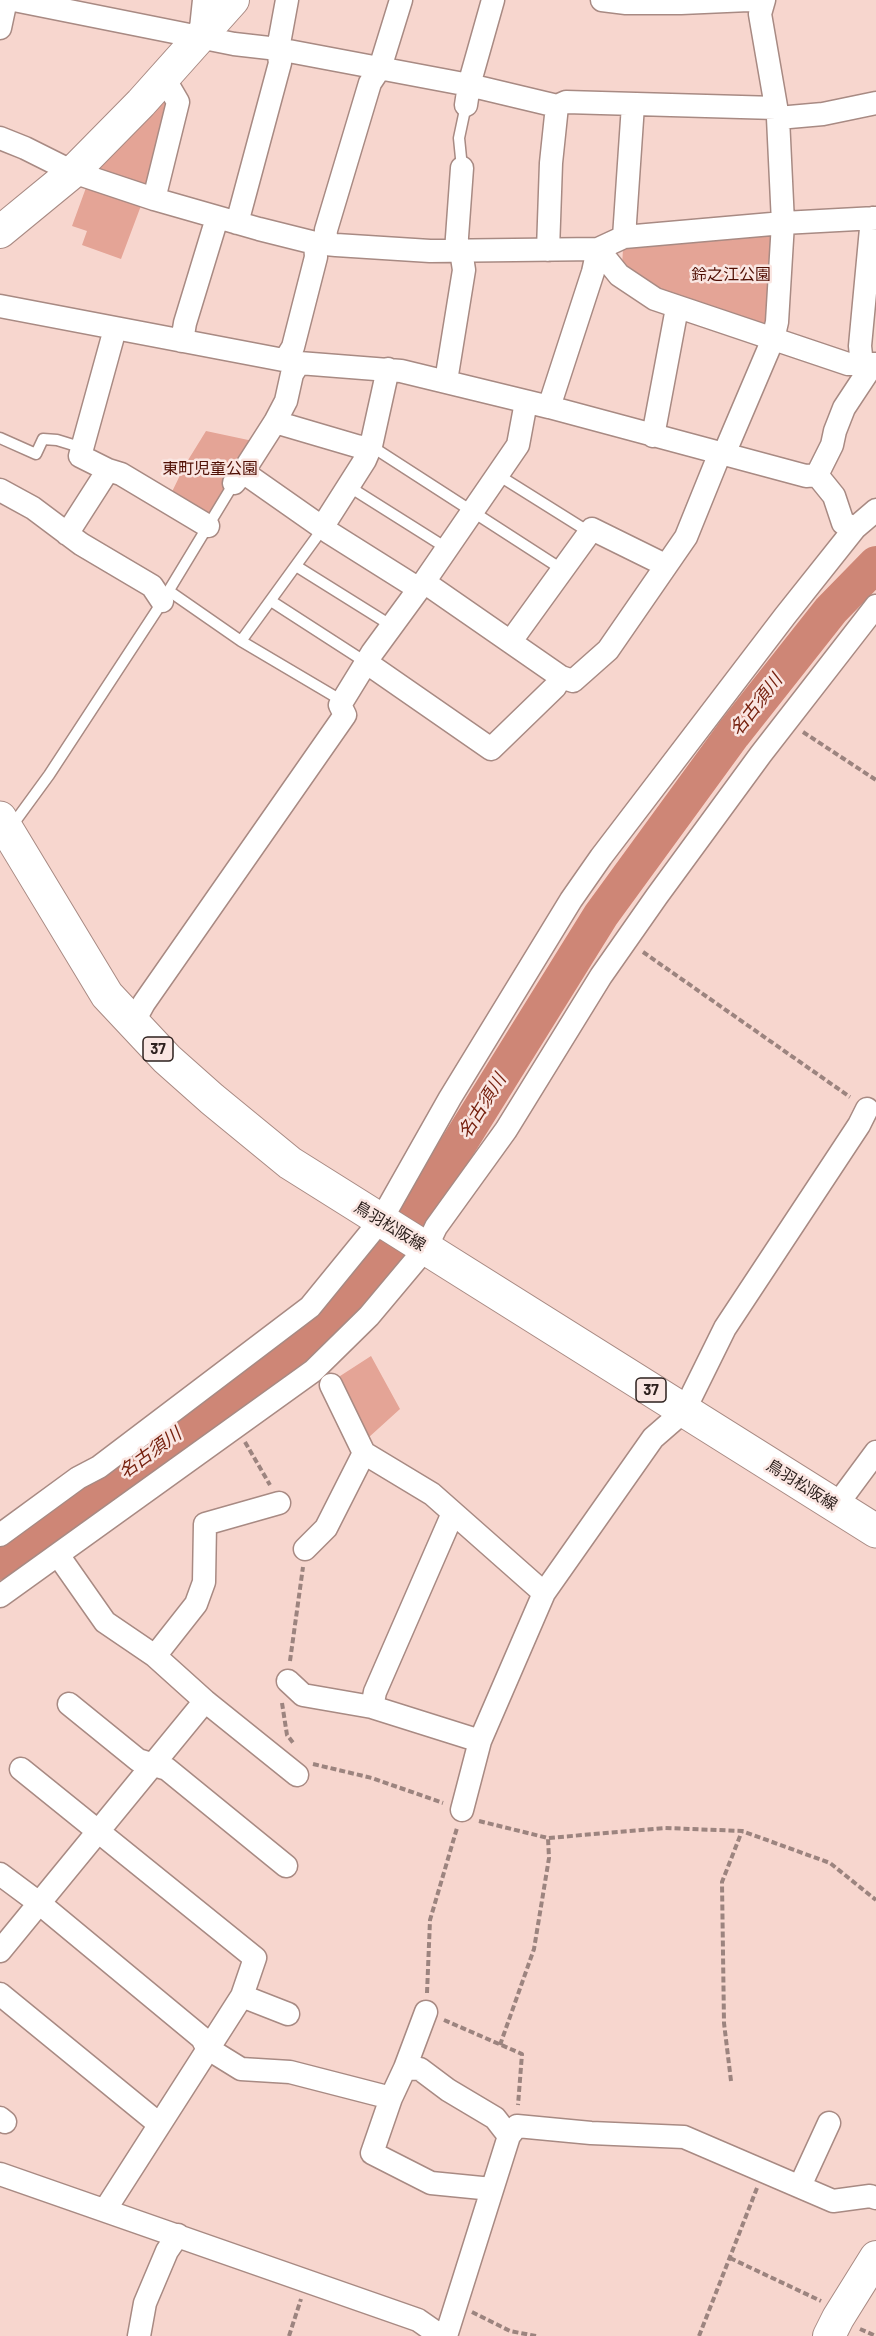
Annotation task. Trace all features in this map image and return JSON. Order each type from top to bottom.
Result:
[{"type":"main road","name":"鳥羽松阪線","points":[[4,825],[107,995],[167,1059],[290,1163],[876,1531]]},
{"type":"street","points":[[0,28],[6,0]]},
{"type":"street","points":[[14,0],[200,38],[278,49],[380,68],[468,95],[557,106],[566,102],[824,114],[876,104]]},
{"type":"street","points":[[200,38],[204,0]]},
{"type":"street","points":[[0,232],[73,172],[165,78],[233,0]]},
{"type":"street","points":[[182,341],[185,323],[227,220],[280,63],[278,49],[287,0]]},
{"type":"street","points":[[401,0],[380,68],[370,83],[326,230],[320,243],[293,347],[292,374],[286,401],[239,478],[323,526],[330,533],[511,641],[561,677],[573,681],[608,650],[686,537],[773,339],[777,322],[783,223],[777,113],[760,14],[764,0]]},
{"type":"street","points":[[468,95],[493,0]]},
{"type":"street","points":[[602,0],[626,3],[749,0]]},
{"type":"street","points":[[154,199],[178,102],[165,78]]},
{"type":"street","points":[[624,237],[633,105]]},
{"type":"street","points":[[548,250],[551,163],[557,106]]},
{"type":"street","points":[[2,142],[25,148],[73,172],[154,199],[320,243],[430,251],[598,249],[624,237],[783,223],[874,218],[860,346],[870,364]]},
{"type":"street","points":[[446,381],[464,270],[458,251],[462,168]]},
{"type":"street","points":[[598,249],[619,275],[656,299],[677,308],[848,363],[870,364]]},
{"type":"street","points":[[549,406],[593,272],[598,249]]},
{"type":"street","points":[[0,306],[292,361],[388,369],[549,406],[806,476],[817,475]]},
{"type":"street","points":[[653,436],[677,308]]},
{"type":"street","points":[[115,329],[81,456],[121,474],[208,526]]},
{"type":"street","points":[[817,475],[832,445],[844,408],[870,364]]},
{"type":"street","points":[[323,526],[365,460],[371,446],[388,369]]},
{"type":"street","points":[[133,1023],[144,1003],[345,715],[340,705],[372,653],[448,549],[518,445],[526,402]]},
{"type":"street","points":[[275,422],[360,447],[371,446]]},
{"type":"street","points":[[67,534],[108,470]]},
{"type":"street","points":[[817,475],[834,496],[843,523],[855,528]]},
{"type":"street","points":[[0,490],[33,508],[67,534],[165,596]]},
{"type":"street","points":[[0,1535],[78,1478],[99,1467],[310,1307],[381,1220],[450,1098],[571,900],[601,857],[756,653],[855,528],[876,510]]},
{"type":"street","points":[[511,641],[592,530],[665,565]]},
{"type":"street","points":[[0,1596],[313,1371],[369,1316],[426,1248],[436,1227],[506,1130],[600,976],[650,905],[761,754],[876,606]]},
{"type":"street","points":[[367,663],[491,749],[555,687],[561,677]]},
{"type":"street","points":[[462,1810],[480,1741],[544,1593],[653,1438],[684,1411],[725,1328],[859,1125],[867,1109]]},
{"type":"street","points":[[331,1385],[364,1453],[432,1494],[544,1593]]},
{"type":"street","points":[[836,1506],[876,1452]]},
{"type":"street","points":[[305,1549],[326,1528],[364,1453]]},
{"type":"street","points":[[155,1656],[196,1604],[204,1582],[205,1524],[279,1503]]},
{"type":"street","points":[[372,1707],[375,1692],[453,1513]]},
{"type":"street","points":[[58,1555],[105,1622],[155,1656],[205,1701],[301,1763]]},
{"type":"street","points":[[288,1681],[303,1695],[372,1707],[480,1741]]},
{"type":"street","points":[[0,1951],[205,1701]]},
{"type":"street","points":[[69,1704],[138,1760],[167,1769],[286,1866]]},
{"type":"street","points":[[21,1769],[255,1958],[242,1996],[105,2210]]},
{"type":"street","points":[[0,1874],[39,1903],[202,2038],[207,2048],[241,2070],[290,2072],[391,2098]]},
{"type":"street","points":[[0,1994],[159,2124]]},
{"type":"street","points":[[242,1996],[288,2014]]},
{"type":"street","points":[[426,2012],[391,2098],[372,2153],[431,2183],[492,2189]]},
{"type":"street","points":[[405,2067],[420,2069],[448,2090],[513,2131],[684,2136],[834,2201],[870,2196],[876,2198]]},
{"type":"street","points":[[800,2186],[829,2123]]},
{"type":"street","points":[[446,2336],[492,2189],[513,2131]]},
{"type":"street","points":[[0,2174],[418,2320],[441,2336]]},
{"type":"street","points":[[139,2336],[146,2303],[167,2251],[178,2235]]},
{"type":"street","points":[[833,2327],[876,2257]]},
{"type":"lane","points":[[462,168],[459,138],[468,95]]},
{"type":"lane","points":[[0,438],[36,454],[43,439],[57,440],[83,448]]},
{"type":"lane","points":[[371,446],[563,570]]},
{"type":"lane","points":[[498,475],[589,532]]},
{"type":"lane","points":[[4,825],[55,765],[239,478]]},
{"type":"lane","points":[[348,486],[448,549]]},
{"type":"lane","points":[[241,640],[323,526]]},
{"type":"lane","points":[[296,566],[392,626]]},
{"type":"lane","points":[[165,596],[334,696],[340,705]]},
{"type":"lane","points":[[271,601],[367,663]]},
{"type":"path","points":[[802,731],[876,780]]},
{"type":"path","points":[[642,951],[867,1109]]},
{"type":"path","points":[[236,1425],[279,1503]]},
{"type":"path","points":[[305,1549],[288,1681],[282,1703],[287,1735],[301,1763],[372,1778],[462,1810],[477,1821],[548,1838],[666,1828],[742,1831],[830,1863],[876,1900]]},
{"type":"path","points":[[462,1810],[430,1920],[426,2012],[522,2054],[513,2131]]},
{"type":"path","points":[[731,2081],[724,2023],[722,1881],[742,1831]]},
{"type":"path","points":[[500,2044],[534,1949],[549,1858],[548,1838]]},
{"type":"path","points":[[699,2336],[764,2170]]},
{"type":"path","points":[[730,2258],[828,2304],[833,2327],[876,2336]]},
{"type":"path","points":[[289,2336],[306,2281]]},
{"type":"path","points":[[456,2304],[510,2331],[536,2336]]},
{"type":"green space","points":[[165,97],[170,102],[147,185],[100,172],[100,165]]},
{"type":"green space","points":[[87,185],[142,203],[121,259],[82,245],[87,231],[72,226]]},
{"type":"green space","name":"鈴之江公園","points":[[766,232],[773,237],[767,320],[761,325],[660,293],[622,266],[623,249]]},
{"type":"green space","name":"東町児童公園","points":[[206,431],[253,441],[205,521],[169,498],[185,465]]},
{"type":"green space","points":[[371,1356],[400,1409],[368,1438],[337,1378]]},
{"type":"waterway","name":"名古須川","points":[[0,1562],[269,1367],[315,1331],[351,1295],[424,1200],[601,915],[733,734],[831,610],[876,564]]}]
